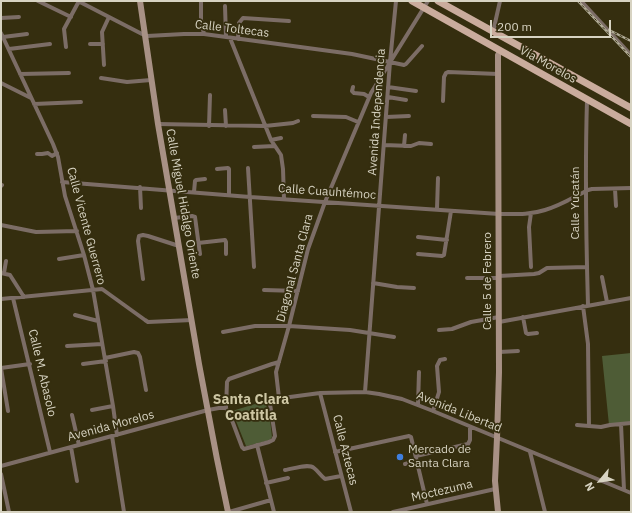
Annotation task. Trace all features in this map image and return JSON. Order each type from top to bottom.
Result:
[{"type":"main road","name":"Vía Morelos","points":[[412,1],[631,124]]},
{"type":"main road","name":"Vía Morelos","points":[[438,1],[446,3],[493,32],[631,108]]},
{"type":"street","points":[[38,1],[71,17]]},
{"type":"street","points":[[66,47],[64,29],[78,1]]},
{"type":"street","name":"Calle Toltecas","points":[[78,1],[145,35],[150,36],[204,34],[352,54],[406,65],[422,46]]},
{"type":"street","name":"Calle Miguel Hidalgo Oriente","points":[[140,1],[169,190],[208,410],[229,512]]},
{"type":"street","points":[[201,1],[201,20],[204,34]]},
{"type":"street","name":"Avenida Independencia","points":[[365,392],[396,1]]},
{"type":"street","name":"Diagonal Santa Clara","points":[[279,398],[276,372],[308,249],[324,202],[369,96],[428,1]]},
{"type":"street","points":[[493,32],[500,1]]},
{"type":"street","points":[[581,1],[631,55]]},
{"type":"street","points":[[225,6],[228,38],[271,140],[282,158],[284,199]]},
{"type":"street","points":[[1,18],[19,17]]},
{"type":"street","points":[[104,65],[102,32],[109,17]]},
{"type":"street","points":[[238,39],[239,23],[243,18],[289,21]]},
{"type":"street","points":[[2,35],[26,34]]},
{"type":"street","name":"Calle Vicente Guerrero","points":[[2,35],[57,153],[65,196],[77,231],[93,290],[117,434]]},
{"type":"street","points":[[9,49],[50,44]]},
{"type":"street","points":[[90,44],[103,44]]},
{"type":"street","name":"Calle 5 de Febrero","points":[[498,512],[495,489],[495,469],[499,352],[498,55],[500,51]]},
{"type":"street","points":[[443,101],[444,76],[450,72],[498,74]]},
{"type":"street","points":[[20,74],[69,73]]},
{"type":"street","points":[[101,78],[127,82],[151,80]]},
{"type":"street","points":[[2,83],[31,98]]},
{"type":"street","points":[[352,88],[354,93],[369,96]]},
{"type":"street","points":[[388,88],[416,91]]},
{"type":"street","points":[[209,126],[210,96]]},
{"type":"street","points":[[388,97],[406,100]]},
{"type":"street","name":"Calle Yucatán","points":[[587,100],[587,268],[585,306],[588,344],[589,426]]},
{"type":"street","points":[[34,104],[81,102]]},
{"type":"street","points":[[225,110],[226,126]]},
{"type":"street","points":[[313,116],[346,117],[358,122]]},
{"type":"street","points":[[386,117],[409,116]]},
{"type":"street","points":[[158,124],[265,126],[293,123],[298,121]]},
{"type":"street","points":[[404,146],[405,135]]},
{"type":"street","points":[[271,140],[281,138]]},
{"type":"street","points":[[384,145],[411,146],[419,143],[431,144]]},
{"type":"street","points":[[254,147],[274,146]]},
{"type":"street","points":[[37,154],[49,153],[52,156],[57,153]]},
{"type":"street","points":[[248,168],[254,267]]},
{"type":"street","points":[[217,169],[229,169],[229,195]]},
{"type":"street","points":[[437,209],[438,178]]},
{"type":"street","points":[[194,192],[195,181],[205,180]]},
{"type":"street","name":"Calle Cuauhtémoc","points":[[62,182],[499,214],[531,213],[551,208],[592,189],[631,188]]},
{"type":"street","points":[[140,187],[141,208]]},
{"type":"street","points":[[616,188],[616,206]]},
{"type":"street","points":[[418,254],[443,256],[445,253],[451,211]]},
{"type":"street","points":[[531,213],[529,227],[531,267]]},
{"type":"street","points":[[174,218],[194,216],[200,254]]},
{"type":"street","points":[[1,226],[36,232],[77,231]]},
{"type":"street","points":[[143,279],[138,241],[139,236],[148,236],[179,246]]},
{"type":"street","points":[[418,237],[447,240]]},
{"type":"street","points":[[198,243],[224,240],[226,242],[226,254]]},
{"type":"street","points":[[59,259],[84,255]]},
{"type":"street","points":[[6,261],[2,273],[12,276],[24,297]]},
{"type":"street","points":[[467,278],[534,274],[547,268],[587,268]]},
{"type":"street","points":[[602,278],[607,302]]},
{"type":"street","points":[[373,283],[414,288]]},
{"type":"street","points":[[1,299],[100,289],[106,291],[148,322],[192,320]]},
{"type":"street","points":[[264,290],[298,291]]},
{"type":"street","name":"Calle M. Abasolo","points":[[14,298],[50,452]]},
{"type":"street","points":[[439,330],[452,329],[471,322],[523,317],[631,298]]},
{"type":"street","points":[[75,315],[98,321]]},
{"type":"street","points":[[523,317],[526,333],[537,333]]},
{"type":"street","points":[[224,332],[255,326],[289,326],[370,333],[394,337]]},
{"type":"street","points":[[67,346],[102,344]]},
{"type":"street","points":[[83,364],[134,352],[138,353],[146,390]]},
{"type":"street","points":[[499,352],[518,352]]},
{"type":"street","points":[[433,411],[439,392],[437,365],[440,360],[445,359]]},
{"type":"street","points":[[274,512],[257,446],[244,449],[242,448],[234,423],[226,408],[229,379],[279,362]]},
{"type":"street","points":[[8,411],[1,368],[30,364]]},
{"type":"street","points":[[418,405],[419,372]]},
{"type":"street","name":"Avenida Libertad","points":[[257,446],[270,442],[274,439],[275,436],[270,404],[275,399],[320,393],[365,392],[391,396],[418,405],[631,493]]},
{"type":"street","name":"Calle Aztecas","points":[[320,393],[351,512]]},
{"type":"street","points":[[92,410],[113,406]]},
{"type":"street","name":"Avenida Morelos","points":[[1,466],[208,410],[226,408]]},
{"type":"street","points":[[72,415],[79,445]]},
{"type":"street","points":[[577,425],[601,427],[631,423]]},
{"type":"street","points":[[621,424],[624,490]]},
{"type":"street","points":[[416,456],[468,444],[470,440],[470,427]]},
{"type":"street","points":[[112,436],[124,512]]},
{"type":"street","points":[[335,452],[409,436],[411,437],[427,504]]},
{"type":"street","points":[[72,447],[77,481]]},
{"type":"street","points":[[530,452],[545,512]]},
{"type":"street","points":[[405,464],[417,461]]},
{"type":"street","points":[[285,470],[303,466],[311,466],[325,479],[341,476]]},
{"type":"street","points":[[1,474],[9,512]]},
{"type":"street","points":[[266,483],[288,478]]},
{"type":"street","name":"Moctezuma","points":[[393,512],[495,489]]},
{"type":"street","points":[[229,512],[271,500]]},
{"type":"street","points":[[420,506],[421,512]]},
{"type":"green space","points":[[631,353],[631,422],[609,425],[602,356]]},
{"type":"green space","points":[[265,401],[270,419],[272,437],[270,440],[246,446],[232,411]]},
{"type":"railway","points":[[578,1],[631,57]]},
{"type":"railway","points":[[609,30],[631,41]]},
{"type":"place","name":"Mercado de Santa Clara","points":[[400,457]]},
{"type":"district","name":"Santa Clara Coatitla","points":[[251,408]]}]
